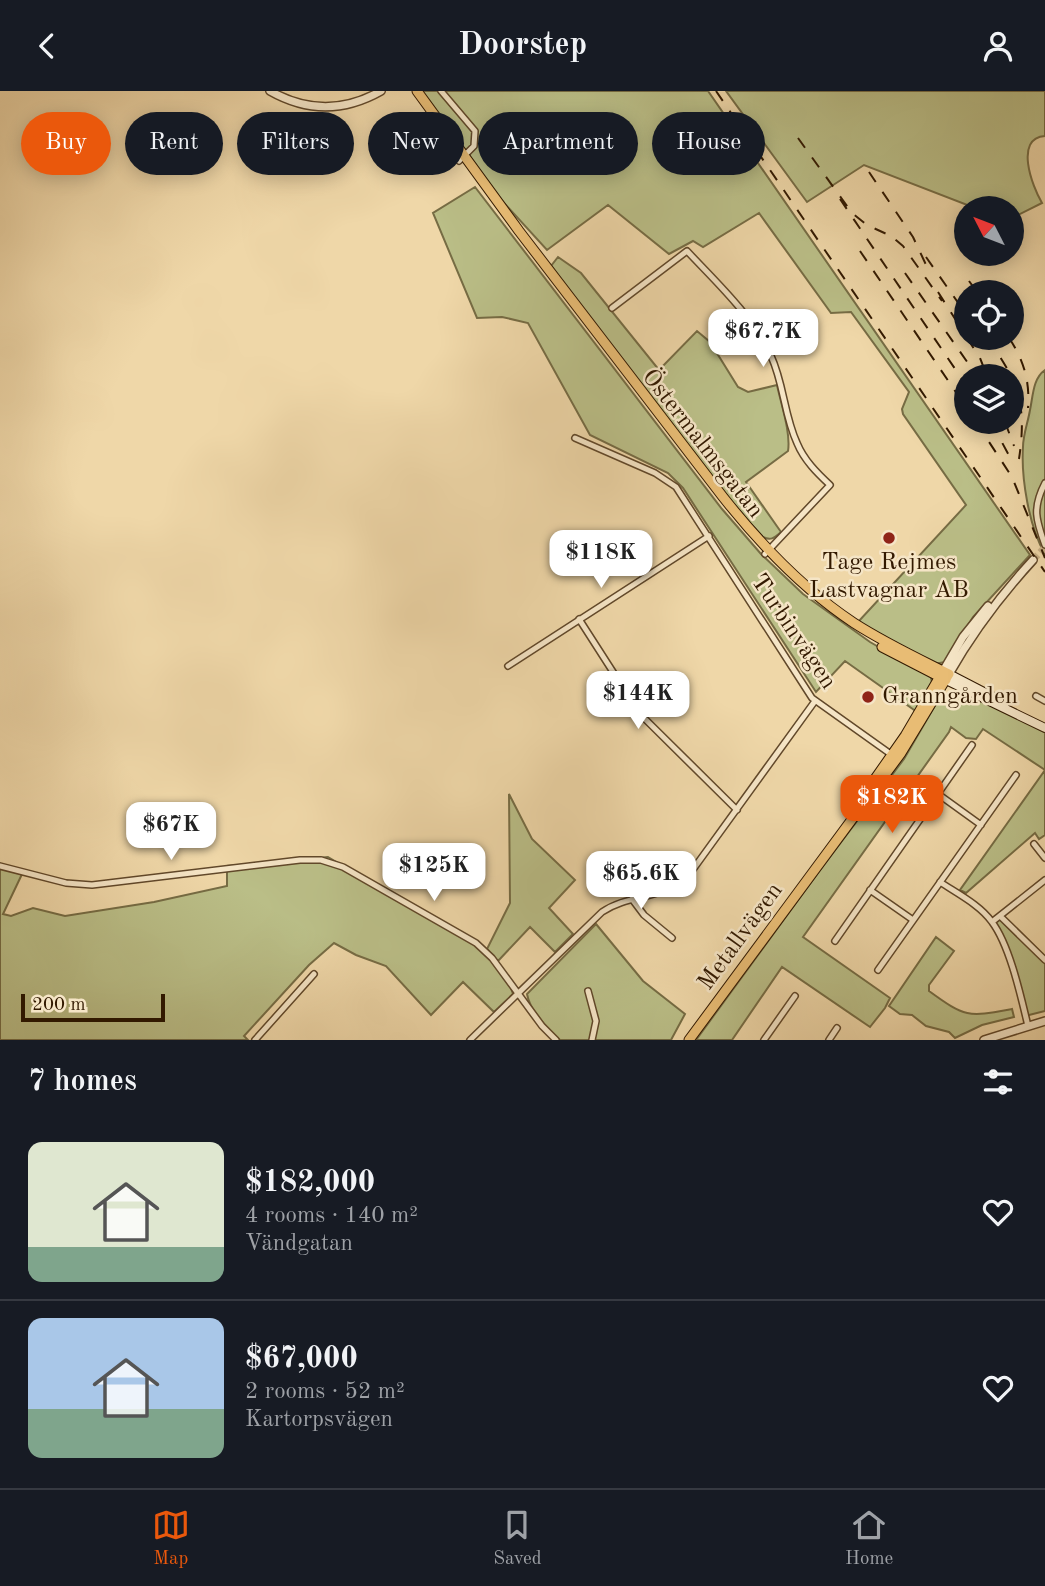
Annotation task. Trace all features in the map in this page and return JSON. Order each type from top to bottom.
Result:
[{"type":"main road","name":"Östermalmsgatan","points":[[410,91],[426,112]]},
{"type":"main road","name":"Östermalmsgatan","points":[[417,91],[431,112]]},
{"type":"main road","name":"Östermalmsgatan","points":[[464,162],[767,552],[852,622],[944,676],[1045,726]]},
{"type":"main road","name":"Metallvägen","points":[[689,1040],[895,757],[944,676]]},
{"type":"street","points":[[270,91],[294,102],[321,108],[351,104],[381,91]]},
{"type":"street","points":[[441,91],[459,112]]},
{"type":"street","points":[[464,118],[475,131],[475,143],[464,157]]},
{"type":"street","points":[[612,308],[687,251],[730,297],[761,337],[779,375],[797,443],[813,469],[830,485],[767,552]]},
{"type":"street","name":"Turbinvägen","points":[[575,437],[669,482],[685,498],[815,701],[895,757]]},
{"type":"street","points":[[1045,484],[1036,502],[1035,511],[1045,545]]},
{"type":"street","points":[[508,666],[709,537]]},
{"type":"street","points":[[944,676],[1001,594],[1033,560]]},
{"type":"street","points":[[579,619],[640,714],[737,810]]},
{"type":"street","points":[[1036,696],[1045,701]]},
{"type":"street","points":[[470,1040],[602,912],[632,899],[663,893],[684,880],[815,701]]},
{"type":"street","points":[[835,941],[972,745]]},
{"type":"street","points":[[878,970],[1016,775]]},
{"type":"street","points":[[938,794],[981,825]]},
{"type":"street","points":[[1034,845],[1045,858]]},
{"type":"street","points":[[0,866],[66,883],[92,885],[300,860],[328,861],[359,875],[475,943],[492,958],[542,1026],[556,1040]]},
{"type":"street","points":[[992,922],[1045,880]]},
{"type":"street","points":[[940,881],[979,909],[992,922],[1004,946],[1028,1026]]},
{"type":"street","points":[[870,890],[913,920]]},
{"type":"street","points":[[632,899],[644,915],[671,938]]},
{"type":"street","points":[[1000,916],[1045,960]]},
{"type":"street","points":[[259,1039],[314,974]]},
{"type":"street","points":[[589,991],[596,1021],[592,1040]]},
{"type":"street","points":[[764,1040],[795,996]]},
{"type":"street","points":[[984,1040],[1045,1021]]},
{"type":"street","points":[[829,1040],[838,1028]]},
{"type":"green space","points":[[421,91],[708,91],[723,112],[652,112],[652,175],[765,173],[1030,555],[973,617],[945,662],[934,664],[858,622],[966,505],[903,414],[902,409],[909,392],[851,312],[831,313],[759,213],[703,247],[693,241],[669,254],[608,205],[547,250],[480,175],[638,175],[638,112],[478,112],[478,172],[464,152],[464,112],[436,112]]},
{"type":"green space","points":[[726,91],[1045,91],[1045,136],[1030,145],[1028,154],[1030,175],[1042,203],[1024,212],[1024,196],[954,196],[954,200],[864,165],[807,202],[765,144],[765,112],[741,112]]},
{"type":"green space","points":[[475,187],[722,509],[761,554],[803,594],[870,642],[931,677],[932,683],[917,712],[845,661],[816,692],[683,488],[668,473],[590,435],[528,323],[502,317],[477,318],[433,213]]},
{"type":"green space","points":[[558,257],[581,273],[659,370],[697,331],[710,342],[738,387],[748,392],[777,385],[787,427],[788,451],[746,482],[781,532],[776,536],[770,539],[763,537],[734,507],[551,266]]},
{"type":"green space","points":[[1045,370],[1045,554],[1030,516],[1023,459],[1024,438],[1034,388]]},
{"type":"green space","points":[[962,694],[1045,731],[1045,770],[983,729],[976,739],[966,738],[951,727],[803,937],[890,998],[885,1008],[870,1027],[782,967],[732,1040],[696,1040],[904,759],[940,697]]},
{"type":"green space","points":[[1045,770],[1045,835],[1039,839],[1035,833],[966,893],[960,890]]},
{"type":"green space","points":[[509,794],[532,839],[575,880],[549,908],[573,934],[555,952],[530,927],[498,961],[487,949],[510,903]]},
{"type":"green space","points":[[328,857],[484,949],[508,979],[513,994],[494,1012],[463,982],[431,1015],[386,966],[334,943],[309,965],[244,1036],[248,1040],[0,1040],[0,865],[23,872],[3,914],[11,916],[33,908],[65,916],[154,902],[227,886],[227,866]]},
{"type":"green space","points":[[1000,914],[1045,959],[1045,1011],[1025,1016],[1004,946],[993,922]]},
{"type":"green space","points":[[596,924],[643,981],[685,1014],[671,1040],[560,1040],[536,1013],[527,994]]},
{"type":"green space","points":[[936,937],[954,951],[929,985],[929,991],[960,1011],[976,1014],[1012,1009],[1014,1017],[982,1025],[955,1038],[949,1032],[926,1026],[912,1015],[900,1014],[889,1006]]},
{"type":"tunnel","points":[[1033,560],[1045,547]]},
{"type":"railway","points":[[716,91],[1045,572]]},
{"type":"railway","points":[[798,138],[852,213],[903,246],[942,301]]},
{"type":"railway","points":[[869,172],[913,237],[928,269]]},
{"type":"railway","points":[[840,199],[954,367]]},
{"type":"railway","points":[[860,251],[954,389]]},
{"type":"railway","points":[[926,257],[954,297]]},
{"type":"railway","points":[[905,273],[969,364]]},
{"type":"railway","points":[[938,292],[954,317]]},
{"type":"railway","points":[[975,350],[982,364]]},
{"type":"railway","points":[[995,350],[1007,368],[1018,395],[1022,423],[1019,459]]},
{"type":"railway","points":[[1016,350],[1025,371],[1028,408]]},
{"type":"railway","points":[[984,434],[1012,477],[1045,558]]},
{"type":"railway","points":[[997,434],[1012,461]]},
{"type":"railway","points":[[1010,434],[1014,446]]},
{"type":"place","name":"Tage Rejmes Lastvagnar AB","points":[[889,538]]},
{"type":"place","name":"Granngården","points":[[868,697]]}]
